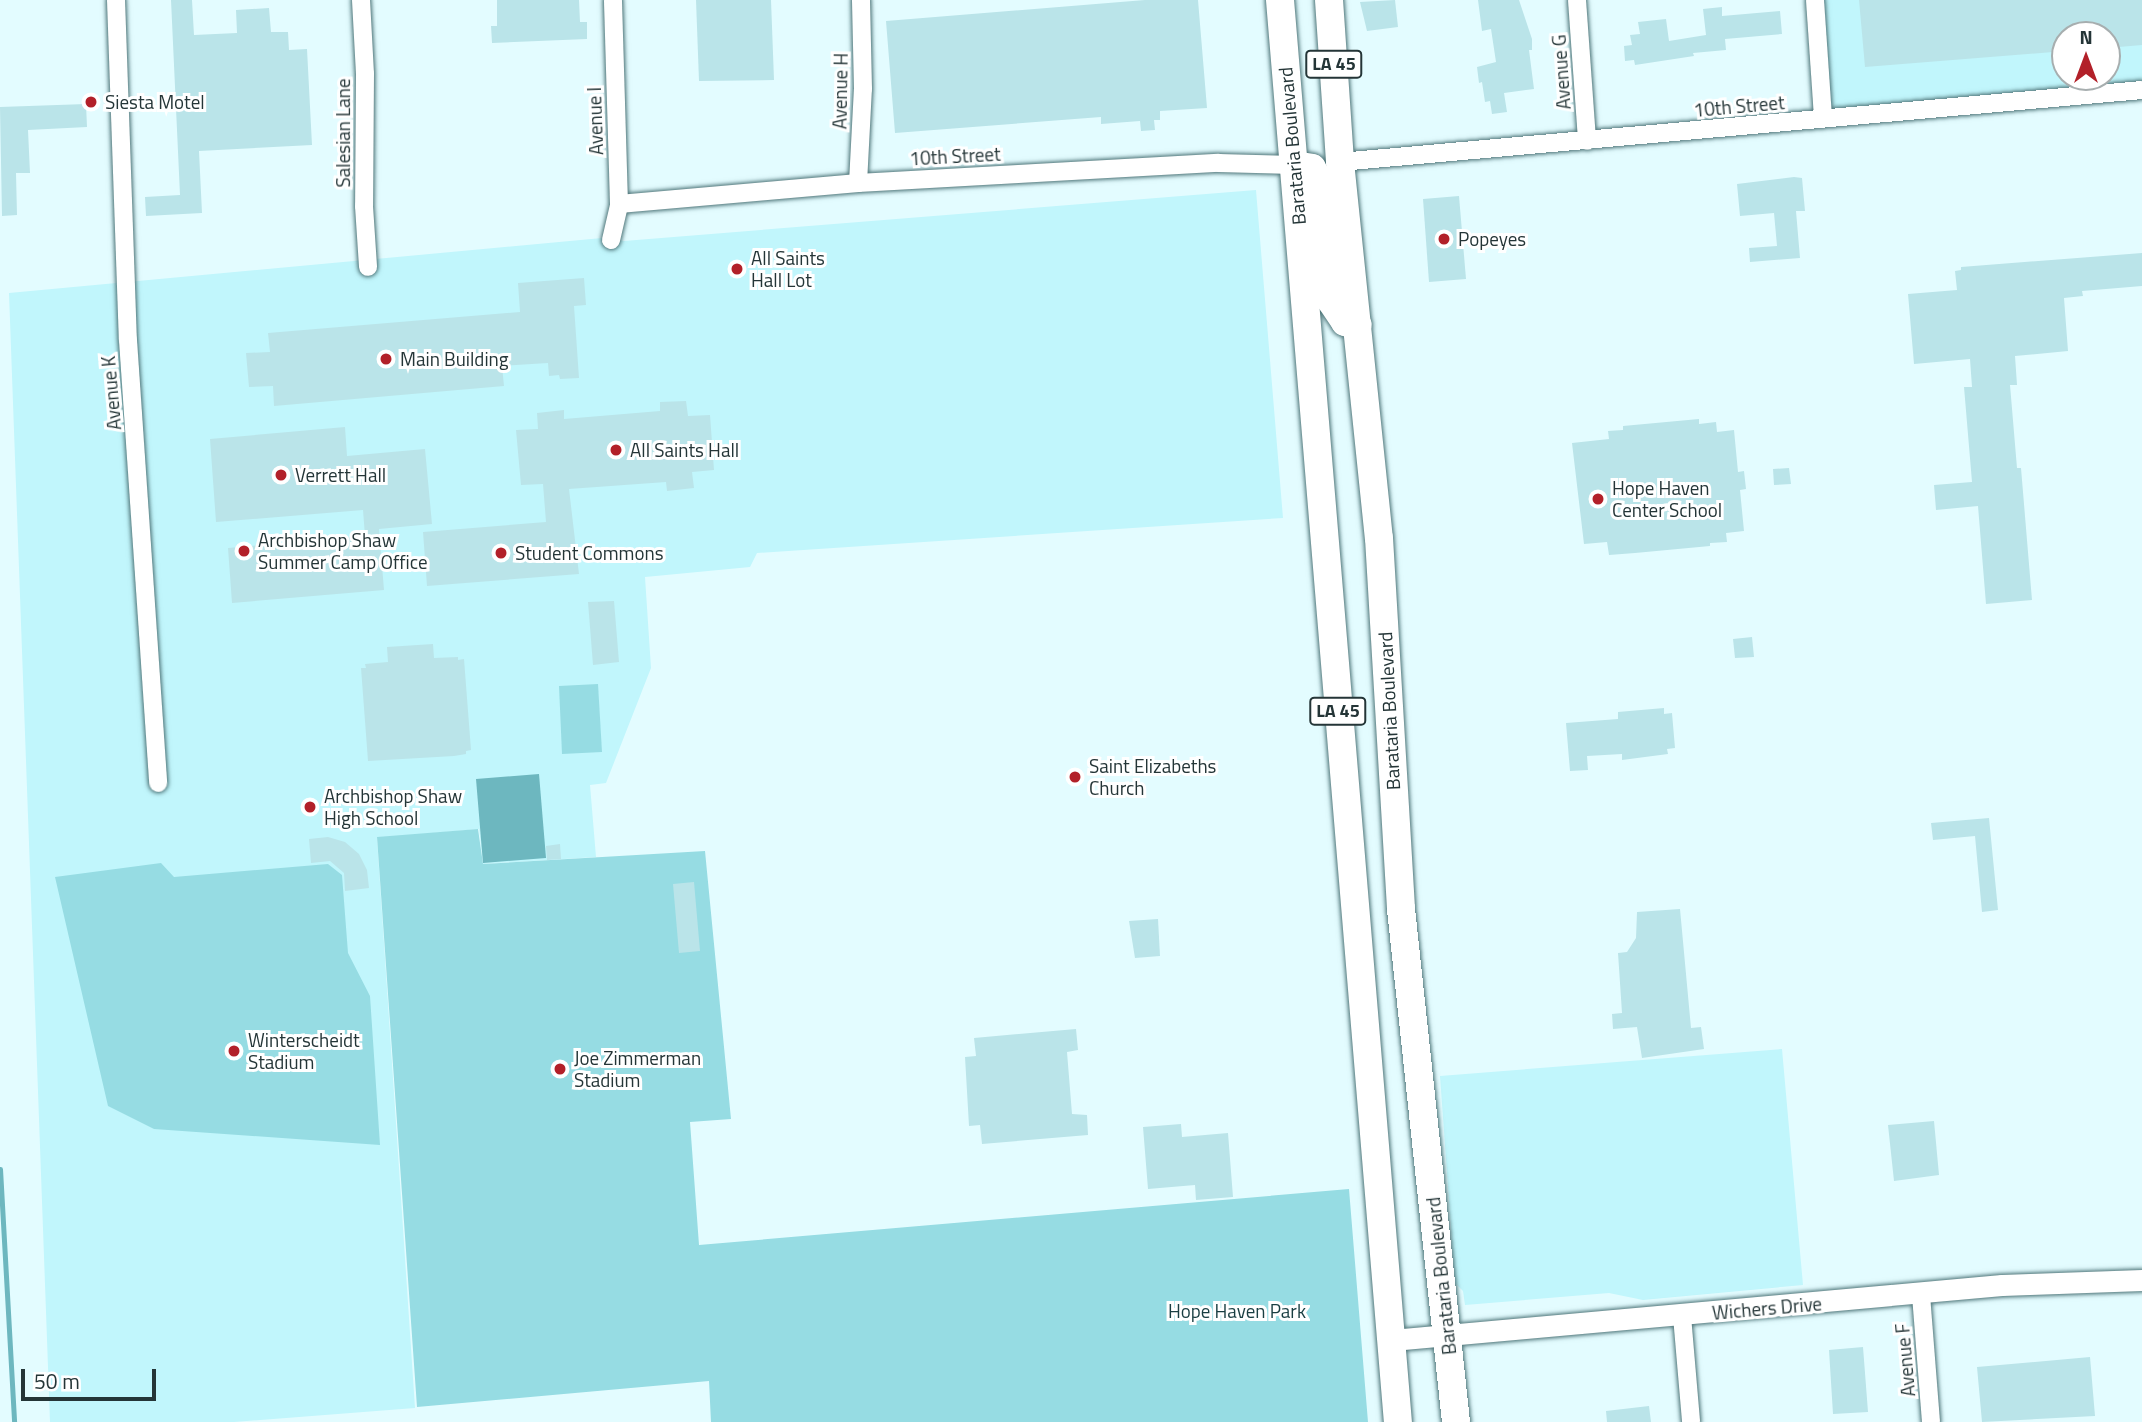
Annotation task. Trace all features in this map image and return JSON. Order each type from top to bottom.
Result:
[{"type":"main road","name":"Barataria Boulevard","points":[[1280,0],[1398,1422]]},
{"type":"main road","points":[[1291,0],[1312,145],[1340,162]]},
{"type":"main road","name":"Barataria Boulevard","points":[[1329,0],[1340,162],[1379,538],[1401,909],[1456,1422]]},
{"type":"main road","points":[[1294,165],[1312,168],[1315,174],[1331,301],[1345,322],[1358,325]]},
{"type":"street","name":"Avenue K","points":[[116,0],[128,340],[158,783]]},
{"type":"street","name":"Salesian Lane","points":[[361,0],[365,74],[364,206],[368,267]]},
{"type":"street","name":"Avenue I","points":[[611,240],[619,204],[612,0]]},
{"type":"street","name":"Avenue H","points":[[858,183],[863,89],[861,0]]},
{"type":"street","name":"Avenue G","points":[[1577,0],[1587,141]]},
{"type":"street","points":[[1815,0],[1823,118]]},
{"type":"street","name":"10th Street","points":[[1340,162],[2142,90]]},
{"type":"street","name":"10th Street","points":[[619,204],[858,183],[1218,163],[1294,165]]},
{"type":"street","name":"Wichers Drive","points":[[1392,1340],[1921,1295],[2001,1285],[2142,1280]]},
{"type":"street","name":"Avenue F","points":[[1921,1295],[1931,1422]]},
{"type":"street","points":[[1682,1316],[1691,1422]]},
{"type":"shaded area","points":[[1823,0],[2142,0],[2142,81],[2121,83],[2121,21],[2051,21],[2051,89],[1829,109]]},
{"type":"shaded area","name":"Archbishop Shaw High School","points":[[1256,190],[1283,518],[757,553],[750,567],[645,577],[651,668],[606,783],[590,785],[596,857],[483,864],[479,829],[377,838],[415,1408],[234,1422],[50,1422],[9,293],[602,238],[624,241]]},
{"type":"shaded area","points":[[539,774],[546,858],[483,863],[476,779]]},
{"type":"shaded area","points":[[1782,1049],[1803,1285],[1643,1300],[1609,1293],[1465,1305],[1463,1291],[1455,1283],[1440,1076]]},
{"type":"green space","points":[[598,684],[602,752],[562,754],[559,686]]},
{"type":"green space","name":"Hope Haven Park","points":[[478,829],[483,864],[705,851],[731,1119],[690,1122],[699,1245],[1349,1189],[1368,1422],[711,1422],[709,1381],[417,1407],[377,837]]},
{"type":"green space","name":"Winterscheidt Stadium","points":[[161,863],[174,877],[328,864],[342,875],[348,953],[370,996],[380,1145],[154,1129],[108,1106],[55,877]]},
{"type":"building","points":[[171,0],[192,0],[194,35],[237,33],[236,10],[269,8],[271,32],[288,32],[289,50],[307,49],[312,145],[199,151],[202,213],[146,216],[145,197],[180,195]]},
{"type":"building","points":[[497,0],[579,0],[580,22],[587,22],[587,39],[492,43],[491,26],[497,26]]},
{"type":"building","points":[[696,0],[771,0],[774,80],[699,81]]},
{"type":"building","points":[[1145,0],[1198,0],[1207,108],[1160,111],[1160,120],[1154,120],[1155,130],[1141,131],[1140,121],[1101,124],[1101,117],[895,133],[886,21]]},
{"type":"building","points":[[1395,0],[1398,27],[1367,31],[1360,2]]},
{"type":"building","points":[[1478,0],[1519,0],[1532,39],[1532,50],[1529,50],[1534,89],[1504,93],[1507,112],[1492,114],[1490,101],[1485,102],[1482,82],[1479,83],[1477,67],[1496,62],[1491,29],[1482,31]]},
{"type":"building","points":[[1859,0],[2142,0],[2142,45],[2121,47],[2121,21],[2051,21],[2051,52],[1865,67]]},
{"type":"building","points":[[1722,7],[1722,16],[1780,11],[1782,34],[1725,39],[1726,50],[1693,53],[1694,56],[1635,65],[1634,60],[1625,61],[1624,46],[1632,45],[1630,35],[1640,34],[1638,22],[1666,19],[1669,41],[1706,35],[1703,9]]},
{"type":"building","points":[[86,104],[87,127],[28,130],[30,173],[16,173],[17,215],[2,216],[0,107]]},
{"type":"building","points":[[1802,178],[1805,211],[1796,211],[1800,258],[1750,262],[1749,248],[1777,246],[1774,213],[1740,216],[1737,184]]},
{"type":"building","name":"Popeyes","points":[[1459,196],[1466,279],[1429,282],[1423,199]]},
{"type":"building","points":[[2142,253],[2142,286],[2082,291],[2083,296],[2064,298],[2068,351],[2015,356],[2017,385],[2010,385],[2017,468],[2021,468],[2032,600],[1986,604],[1978,506],[1936,510],[1934,485],[1972,482],[1964,387],[1972,387],[1970,359],[1914,364],[1908,294],[1957,290],[1955,271],[1961,270],[1961,267]]},
{"type":"building","name":"Main Building","points":[[584,278],[586,305],[574,306],[579,378],[560,379],[559,375],[549,376],[548,363],[502,366],[504,386],[274,406],[273,386],[249,387],[246,353],[270,352],[268,333],[520,312],[518,283]]},
{"type":"building","name":"All Saints Hall","points":[[686,401],[688,416],[710,415],[714,470],[692,472],[694,488],[667,491],[666,482],[569,489],[579,574],[427,586],[423,532],[546,522],[543,484],[521,485],[516,430],[538,429],[537,413],[564,410],[564,419],[660,411],[660,402]]},
{"type":"building","points":[[1699,419],[1699,424],[1716,422],[1717,432],[1734,430],[1738,472],[1744,471],[1746,489],[1740,490],[1744,531],[1726,533],[1727,542],[1710,543],[1710,546],[1635,553],[1609,555],[1607,542],[1584,544],[1572,443],[1609,439],[1608,431],[1623,430],[1623,426]]},
{"type":"building","points":[[345,427],[347,456],[425,449],[432,524],[379,529],[384,590],[232,603],[228,548],[365,536],[363,510],[216,522],[210,439]]},
{"type":"building","points":[[1789,468],[1791,484],[1774,485],[1773,469]]},
{"type":"building","points":[[614,601],[619,662],[593,665],[588,602]]},
{"type":"building","points":[[1752,637],[1754,657],[1735,658],[1733,639]]},
{"type":"building","points":[[433,644],[434,658],[464,659],[471,750],[466,751],[466,754],[454,756],[368,761],[361,668],[366,668],[365,664],[388,662],[387,647]]},
{"type":"building","points":[[1664,708],[1664,714],[1672,713],[1675,748],[1667,749],[1668,754],[1622,760],[1622,754],[1587,756],[1588,770],[1570,771],[1566,723],[1618,719],[1618,712]]},
{"type":"building","points":[[1989,818],[1998,910],[1982,912],[1975,836],[1933,840],[1931,823]]},
{"type":"building","points":[[328,837],[345,842],[359,854],[367,870],[369,888],[345,891],[344,873],[330,861],[311,863],[309,839]]},
{"type":"building","points":[[560,844],[561,859],[547,860],[546,846]]},
{"type":"building","points":[[694,882],[700,951],[679,953],[673,884]]},
{"type":"building","points":[[1680,909],[1691,1028],[1701,1027],[1704,1049],[1642,1058],[1637,1027],[1613,1029],[1612,1014],[1622,1013],[1618,953],[1627,952],[1636,938],[1637,912]]},
{"type":"building","points":[[1158,919],[1160,956],[1135,958],[1129,921]]},
{"type":"building","points":[[1076,1029],[1078,1050],[1067,1052],[1072,1114],[1087,1115],[1088,1135],[982,1144],[980,1125],[969,1126],[965,1057],[976,1056],[974,1038]]},
{"type":"building","points":[[1934,1121],[1939,1175],[1894,1181],[1888,1125]]},
{"type":"building","points":[[1181,1124],[1182,1137],[1228,1133],[1233,1197],[1196,1200],[1195,1185],[1148,1189],[1143,1127]]},
{"type":"building","points":[[1863,1347],[1868,1412],[1833,1414],[1829,1350]]},
{"type":"building","points":[[2090,1357],[2095,1416],[1982,1422],[1977,1367]]},
{"type":"building","points":[[1649,1406],[1651,1422],[1607,1422],[1606,1411]]},
{"type":"waterway","points":[[0,1169],[14,1422]]},
{"type":"place","name":"Siesta Motel","points":[[91,102]]},
{"type":"place","name":"Popeyes","points":[[1444,239]]},
{"type":"place","name":"All Saints Hall Lot","points":[[737,269]]},
{"type":"place","name":"Main Building","points":[[386,359]]},
{"type":"place","name":"All Saints Hall","points":[[616,450]]},
{"type":"place","name":"Verrett Hall","points":[[281,475]]},
{"type":"place","name":"Hope Haven Center School","points":[[1598,499]]},
{"type":"place","name":"Archbishop Shaw Summer Camp Office","points":[[244,551]]},
{"type":"place","name":"Student Commons","points":[[501,553]]},
{"type":"place","name":"Saint Elizabeths Church","points":[[1075,777]]},
{"type":"place","name":"Archbishop Shaw High School","points":[[310,807]]},
{"type":"place","name":"Winterscheidt Stadium","points":[[234,1051]]},
{"type":"place","name":"Joe Zimmerman Stadium","points":[[560,1069]]}]
